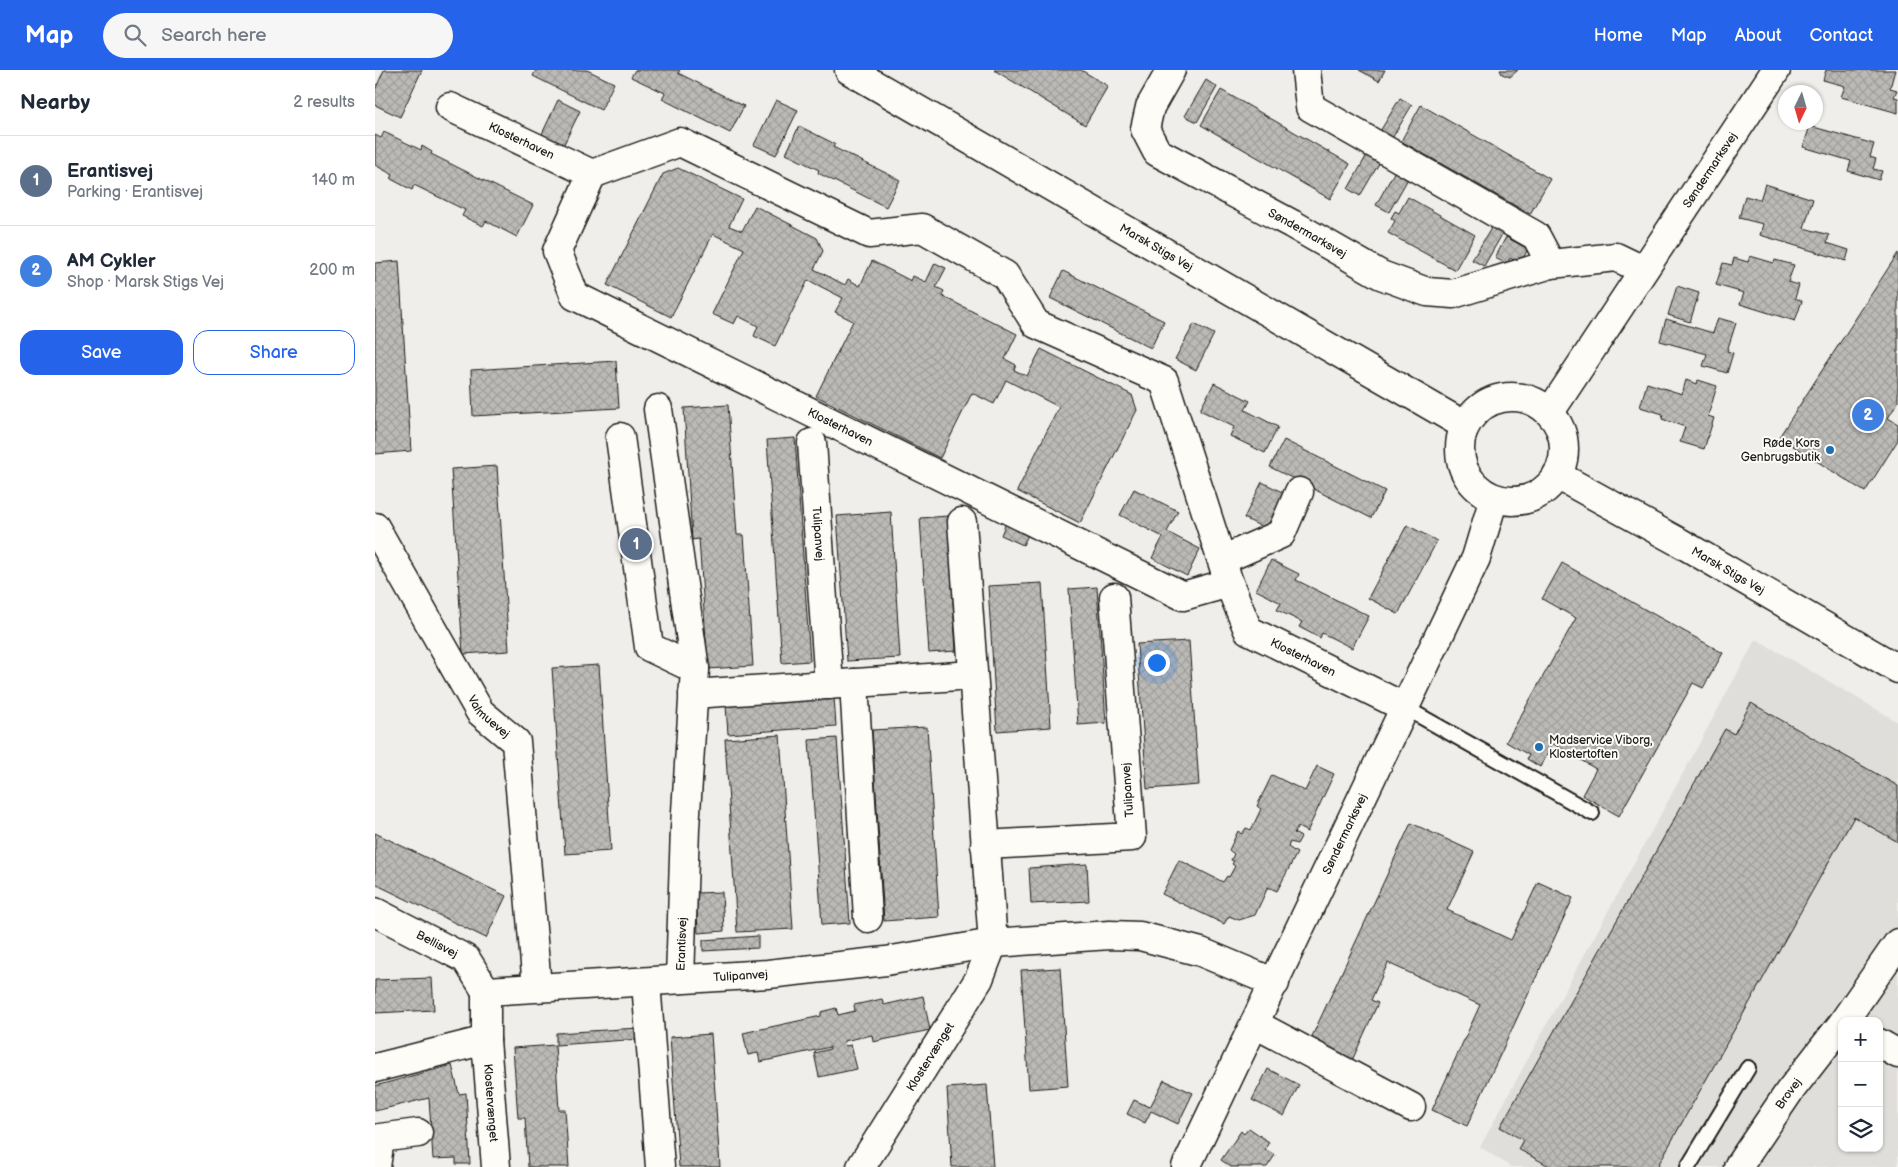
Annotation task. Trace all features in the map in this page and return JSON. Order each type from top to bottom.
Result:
[{"type":"street","name":"Marsk Stigs Vej","points":[[849,70],[1464,425]]},
{"type":"street","name":"Søndermarksvej","points":[[1171,70],[1150,106],[1145,129],[1157,152],[1292,224],[1381,275],[1427,292],[1453,294],[1551,264],[1616,256],[1643,270]]},
{"type":"street","points":[[1306,70],[1310,107],[1536,236],[1551,264]]},
{"type":"street","name":"Søndermarksvej","points":[[1550,412],[1777,70]]},
{"type":"street","name":"Klosterhaven","points":[[451,108],[592,174],[679,142],[869,234],[922,228],[1005,275],[1036,324],[1164,381],[1225,571],[1248,630],[1404,708]]},
{"type":"street","name":"Klosterhaven","points":[[592,174],[557,251],[575,296],[1183,596],[1281,534],[1299,492]]},
{"type":"street","points":[[1503,396],[1529,398],[1550,412],[1559,426],[1564,442],[1563,460],[1557,475],[1545,489],[1529,498],[1512,501],[1494,498],[1478,489],[1472,483],[1460,460],[1459,442],[1464,425],[1480,406],[1503,396]]},
{"type":"street","name":"Erantisvej","points":[[658,409],[694,681],[685,828],[680,979]]},
{"type":"street","points":[[620,436],[649,647],[694,681],[841,684],[973,675]]},
{"type":"street","name":"Tulipanvej","points":[[812,443],[868,918]]},
{"type":"street","name":"Marsk Stigs Vej","points":[[1557,475],[1679,542],[1898,669]]},
{"type":"street","name":"Søndermarksvej","points":[[1186,1167],[1476,558],[1494,498]]},
{"type":"street","points":[[962,522],[993,943]]},
{"type":"street","name":"Valmuevej","points":[[375,527],[480,712],[516,742],[537,987]]},
{"type":"street","name":"Tulipanvej","points":[[985,845],[1131,837],[1114,597]]},
{"type":"street","name":"Bellisvej","points":[[375,912],[466,959],[486,991]]},
{"type":"street","name":"Tulipanvej","points":[[486,991],[768,974],[886,961],[993,943],[1110,935],[1139,936],[1201,952],[1275,983]]},
{"type":"street","name":"Brovej","points":[[1846,1017],[1898,942]]},
{"type":"street","name":"Klostervænget","points":[[861,1167],[979,979],[993,943]]},
{"type":"street","points":[[645,982],[660,1167]]},
{"type":"street","name":"Klostervænget","points":[[486,991],[487,1040],[496,1167]]},
{"type":"street","points":[[1255,1024],[1411,1107]]},
{"type":"street","name":"Brovej","points":[[1738,1167],[1789,1092],[1838,1028]]},
{"type":"street","points":[[375,1068],[487,1040]]},
{"type":"street","points":[[1883,1045],[1898,1054]]},
{"type":"street","points":[[377,1167],[380,1138],[418,1134]]},
{"type":"lane","points":[[1404,708],[1592,813]]},
{"type":"lane","points":[[1688,1167],[1748,1068]]},
{"type":"shaded area","points":[[1756,639],[1898,722],[1898,1167],[1511,1167],[1480,1147]]},
{"type":"building","points":[[384,70],[422,70],[400,117],[375,105],[375,90]]},
{"type":"building","points":[[536,70],[587,70],[614,83],[601,110],[533,76]]},
{"type":"building","points":[[635,70],[680,70],[678,73],[744,106],[730,133],[662,99],[665,93],[631,77]]},
{"type":"building","points":[[994,70],[1081,70],[1108,86],[1085,125]]},
{"type":"building","points":[[1359,70],[1385,70],[1379,81]]},
{"type":"building","points":[[1500,70],[1518,70],[1510,77],[1502,74]]},
{"type":"building","points":[[1826,70],[1895,70],[1890,88],[1897,90],[1894,97],[1898,98],[1898,113],[1841,97],[1845,86],[1823,80]]},
{"type":"building","points":[[1206,80],[1217,87],[1197,122],[1185,116]]},
{"type":"building","points":[[1221,90],[1350,164],[1330,199],[1201,125]]},
{"type":"building","points":[[1400,98],[1412,105],[1391,140],[1379,133]]},
{"type":"building","points":[[558,100],[580,111],[563,146],[541,136]]},
{"type":"building","points":[[776,100],[798,110],[776,155],[754,145]]},
{"type":"building","points":[[1421,105],[1550,179],[1530,214],[1401,141]]},
{"type":"building","points":[[799,126],[835,144],[833,147],[900,180],[886,207],[818,173],[819,170],[786,154]]},
{"type":"building","points":[[1809,130],[1823,130],[1874,144],[1870,157],[1876,159],[1873,169],[1882,171],[1879,180],[1848,171],[1851,161],[1803,147]]},
{"type":"building","points":[[384,132],[421,150],[422,146],[432,152],[431,154],[533,205],[517,237],[486,221],[483,226],[462,216],[465,210],[414,185],[412,190],[391,179],[393,175],[375,165],[375,135],[381,138]]},
{"type":"building","points":[[1368,153],[1381,160],[1360,196],[1348,189]]},
{"type":"building","points":[[678,168],[742,199],[729,226],[742,231],[755,206],[817,238],[823,251],[814,269],[845,285],[848,279],[860,286],[872,261],[911,281],[913,276],[926,282],[935,263],[946,268],[936,287],[944,291],[942,296],[1017,334],[1005,359],[1016,365],[1014,370],[1027,376],[1041,349],[1132,395],[1137,410],[1080,523],[1017,491],[1059,407],[1006,380],[994,404],[972,393],[940,458],[816,396],[853,321],[835,312],[843,298],[808,280],[775,346],[754,336],[758,326],[738,316],[734,324],[712,314],[744,249],[713,234],[671,317],[607,285],[663,174]]},
{"type":"building","points":[[1396,169],[1409,177],[1389,212],[1376,205]]},
{"type":"building","points":[[1765,184],[1813,199],[1804,228],[1829,235],[1827,243],[1849,250],[1846,261],[1760,235],[1763,224],[1739,218],[1745,196],[1760,200]]},
{"type":"building","points":[[1408,197],[1475,235],[1455,270],[1388,233],[1395,221],[1391,218],[1395,211],[1399,213]]},
{"type":"building","points":[[1493,225],[1504,231],[1484,266],[1472,260]]},
{"type":"building","points":[[1506,237],[1528,249],[1520,264],[1510,258],[1507,264],[1495,258]]},
{"type":"building","points":[[1898,253],[1898,402],[1888,418],[1898,424],[1898,440],[1865,492],[1779,437]]},
{"type":"building","points":[[1750,256],[1774,263],[1775,260],[1794,265],[1788,282],[1799,285],[1795,298],[1802,301],[1795,321],[1740,304],[1744,293],[1716,285],[1723,263],[1732,265],[1734,258],[1748,262]]},
{"type":"building","points":[[399,261],[411,451],[375,454],[375,263]]},
{"type":"building","points":[[1063,271],[1164,321],[1151,348],[1050,298]]},
{"type":"building","points":[[1677,286],[1699,293],[1690,322],[1668,315]]},
{"type":"building","points":[[1718,318],[1736,323],[1727,351],[1733,353],[1727,373],[1703,366],[1707,354],[1660,341],[1666,319],[1713,333]]},
{"type":"building","points":[[1194,324],[1214,334],[1196,370],[1175,359]]},
{"type":"building","points":[[616,361],[619,408],[473,416],[471,370]]},
{"type":"building","points":[[1686,380],[1697,384],[1698,380],[1717,386],[1708,416],[1714,418],[1704,449],[1680,442],[1685,427],[1662,419],[1663,414],[1640,407],[1647,383],[1682,394]]},
{"type":"building","points":[[1214,383],[1250,401],[1245,410],[1278,427],[1265,453],[1230,436],[1234,427],[1200,410]]},
{"type":"building","points":[[728,405],[737,535],[744,535],[753,666],[708,669],[699,539],[692,540],[684,408]]},
{"type":"building","points":[[795,438],[810,661],[782,663],[767,440]]},
{"type":"building","points":[[1284,440],[1385,491],[1371,518],[1270,467]]},
{"type":"building","points":[[497,466],[509,651],[463,654],[451,469]]},
{"type":"building","points":[[1262,482],[1284,493],[1266,529],[1244,518]]},
{"type":"building","points":[[1134,489],[1178,511],[1167,532],[1200,549],[1187,576],[1152,558],[1163,537],[1120,515]]},
{"type":"building","points":[[891,512],[900,658],[847,661],[837,516]]},
{"type":"building","points":[[948,516],[956,651],[929,653],[920,518]]},
{"type":"building","points":[[1006,523],[1029,533],[1023,545],[1001,535]]},
{"type":"building","points":[[1407,525],[1437,541],[1398,614],[1368,598]]},
{"type":"building","points":[[1271,560],[1299,574],[1296,580],[1369,616],[1352,648],[1322,633],[1320,638],[1299,627],[1302,622],[1277,610],[1281,603],[1256,590]]},
{"type":"building","points":[[1562,563],[1723,653],[1703,688],[1693,683],[1619,816],[1582,795],[1596,769],[1553,744],[1540,767],[1527,759],[1529,755],[1506,742],[1576,618],[1542,599]]},
{"type":"building","points":[[1042,583],[1051,727],[997,731],[988,586]]},
{"type":"building","points":[[1097,587],[1106,723],[1078,725],[1069,589]]},
{"type":"building","points":[[1189,641],[1199,785],[1147,789],[1137,644]]},
{"type":"building","points":[[599,665],[611,851],[565,854],[552,668]]},
{"type":"building","points":[[834,698],[836,726],[728,734],[726,706]]},
{"type":"building","points":[[1751,703],[1898,786],[1898,842],[1854,817],[1657,1167],[1551,1167],[1518,1149],[1523,1140],[1500,1127],[1725,729],[1734,734]]},
{"type":"building","points":[[927,727],[939,917],[884,921],[872,730]]},
{"type":"building","points":[[780,735],[793,929],[737,932],[725,739]]},
{"type":"building","points":[[837,738],[850,923],[822,925],[809,740]]},
{"type":"building","points":[[1317,766],[1334,774],[1307,832],[1298,827],[1294,833],[1301,837],[1297,844],[1290,842],[1288,847],[1297,853],[1277,891],[1268,887],[1255,915],[1239,920],[1229,916],[1224,924],[1162,894],[1179,860],[1223,882],[1227,876],[1229,877],[1235,866],[1232,864],[1234,861],[1231,860],[1234,854],[1229,850],[1238,831],[1242,834],[1246,828],[1251,830],[1261,809],[1257,806],[1272,775],[1305,791]]},
{"type":"building","points":[[1411,823],[1474,852],[1447,910],[1511,940],[1538,882],[1573,898],[1467,1126],[1432,1110],[1480,1005],[1388,963],[1371,1000],[1378,1003],[1350,1065],[1308,1045]]},
{"type":"building","points":[[375,833],[506,896],[486,938],[375,884]]},
{"type":"building","points":[[1087,864],[1089,901],[1031,904],[1029,868]]},
{"type":"building","points":[[722,892],[724,931],[698,933],[696,893]]},
{"type":"building","points":[[758,936],[758,948],[703,951],[703,940]]},
{"type":"building","points":[[1060,968],[1068,1086],[1029,1089],[1021,970]]},
{"type":"building","points":[[432,978],[434,1010],[375,1013],[375,980]]},
{"type":"building","points":[[923,996],[930,1030],[873,1042],[872,1035],[844,1041],[845,1046],[851,1045],[857,1069],[819,1077],[814,1053],[830,1049],[830,1047],[760,1062],[758,1053],[748,1055],[743,1033],[821,1016],[821,1012],[836,1008],[838,1015],[855,1011],[854,1005],[882,999],[884,1005]]},
{"type":"building","points":[[639,1028],[640,1039],[556,1045],[556,1033]]},
{"type":"building","points":[[711,1034],[720,1167],[679,1167],[670,1037]]},
{"type":"building","points":[[555,1045],[559,1110],[565,1110],[569,1167],[528,1167],[525,1118],[518,1118],[513,1048]]},
{"type":"building","points":[[452,1065],[459,1094],[466,1093],[470,1164],[456,1164],[456,1158],[433,1159],[429,1098],[375,1111],[375,1086]]},
{"type":"building","points":[[1268,1069],[1299,1085],[1284,1116],[1252,1100]]},
{"type":"building","points":[[1164,1080],[1193,1093],[1178,1124],[1151,1111],[1145,1123],[1127,1114],[1134,1100],[1150,1107]]},
{"type":"building","points":[[987,1085],[993,1167],[952,1167],[947,1088]]},
{"type":"building","points":[[1249,1128],[1269,1142],[1265,1149],[1275,1155],[1267,1167],[1231,1167],[1221,1160],[1241,1131],[1244,1134]]},
{"type":"place","name":"AM Cykler","points":[[1868,415]]},
{"type":"place","name":"Røde Kors Genbrugsbutik","points":[[1830,450]]},
{"type":"place","name":"Erantisvej","points":[[636,544]]},
{"type":"place","name":"Madservice Viborg, Klostertoften","points":[[1539,747]]}]
